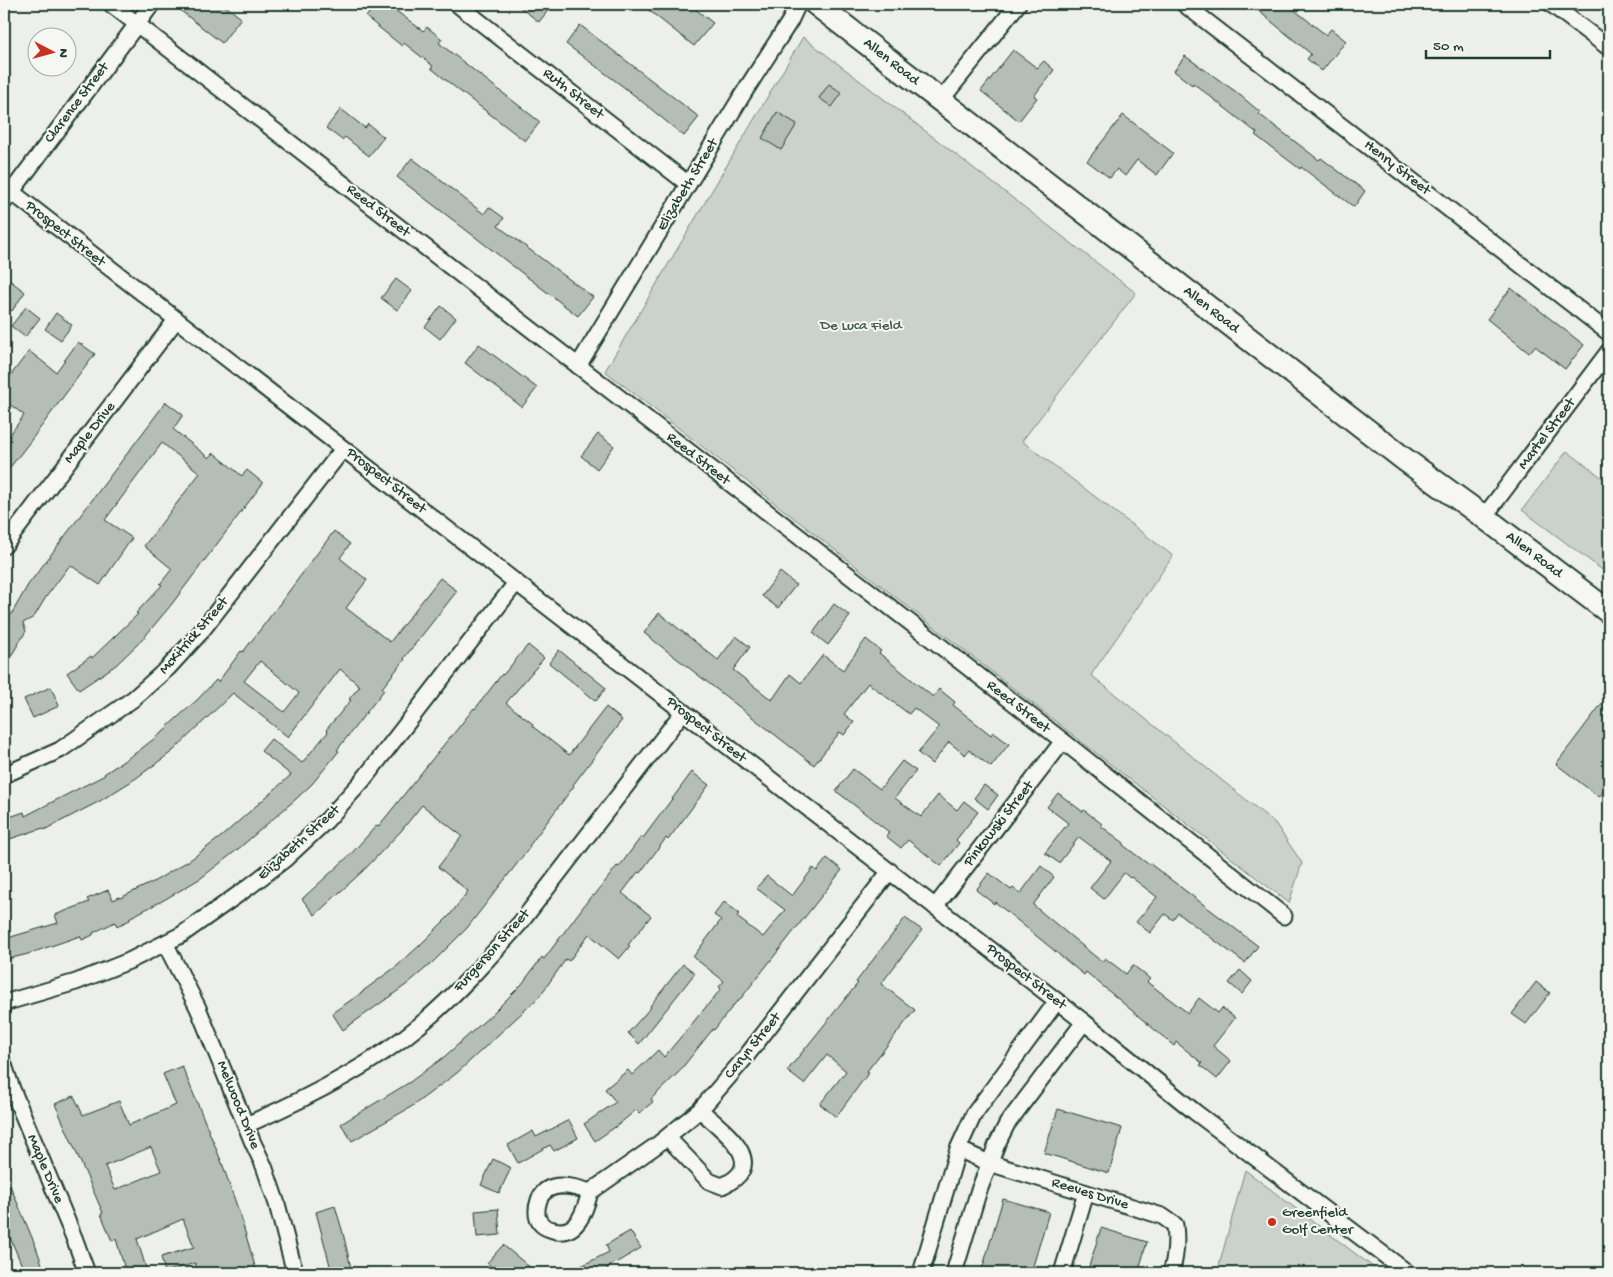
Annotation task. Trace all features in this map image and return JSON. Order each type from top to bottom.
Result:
[{"type":"main road","name":"Allen Road","points":[[816,4],[1404,459],[1609,612]]},
{"type":"street","name":"Reed Street","points":[[111,4],[1062,741],[1284,916]]},
{"type":"street","name":"Clarence Street","points":[[6,193],[152,4]]},
{"type":"street","name":"Ruth Street","points":[[457,4],[688,184]]},
{"type":"street","name":"Elizabeth Street","points":[[578,366],[742,94],[790,21],[798,4]]},
{"type":"street","points":[[941,100],[1018,4]]},
{"type":"street","name":"Henry Street","points":[[1184,4],[1609,333]]},
{"type":"street","points":[[1551,4],[1609,48]]},
{"type":"street","name":"Prospect Street","points":[[6,193],[176,320],[890,871],[1084,1022],[1195,1112],[1408,1273]]},
{"type":"street","name":"Maple Drive","points":[[4,546],[176,320]]},
{"type":"street","name":"Martel Street","points":[[1484,517],[1609,351]]},
{"type":"street","name":"McKitrick Street","points":[[4,775],[60,750],[133,699],[168,668],[200,633],[343,449]]},
{"type":"street","name":"Elizabeth Street","points":[[4,1003],[76,982],[129,961],[181,935],[286,859],[327,820],[363,780],[516,582]]},
{"type":"street","name":"Furgerson Street","points":[[246,1125],[336,1081],[393,1046],[427,1019],[492,956],[683,712]]},
{"type":"street","name":"Pinkowski Street","points":[[935,907],[1062,741]]},
{"type":"street","name":"Caryn Street","points":[[590,1192],[667,1137],[700,1110],[744,1058],[890,871]]},
{"type":"street","name":"Melwood Drive","points":[[165,943],[198,1008],[264,1166],[274,1194],[295,1273]]},
{"type":"street","points":[[921,1273],[958,1149],[974,1114],[1057,1002]]},
{"type":"street","points":[[954,1273],[978,1192],[1006,1124],[1084,1022]]},
{"type":"street","name":"Maple Drive","points":[[4,1065],[87,1273]]},
{"type":"street","points":[[667,1137],[709,1181],[722,1186],[734,1180],[743,1170],[742,1153],[736,1142],[700,1110]]},
{"type":"street","name":"Reeves Drive","points":[[958,1149],[990,1163],[1162,1216],[1175,1225],[1177,1240],[1171,1273]]},
{"type":"street","points":[[1062,1273],[1086,1193]]},
{"type":"green space","name":"De Luca Field","points":[[803,37],[1136,293],[1022,441],[1173,556],[1091,675],[1275,823],[1302,863],[1289,903],[605,371]]},
{"type":"green space","points":[[1567,451],[1609,483],[1609,575],[1522,510]]},
{"type":"green space","name":"Greenfield Golf Center","points":[[1245,1170],[1381,1273],[1217,1273]]},
{"type":"building","points":[[186,4],[223,4],[241,18],[222,43],[181,11]]},
{"type":"building","points":[[376,4],[387,4],[423,31],[427,27],[442,39],[439,43],[540,122],[525,141],[431,68],[433,66],[404,43],[402,46],[366,17]]},
{"type":"building","points":[[516,4],[553,4],[539,22]]},
{"type":"building","points":[[641,4],[689,4],[713,23],[694,46]]},
{"type":"building","points":[[1250,4],[1287,4],[1326,35],[1331,29],[1346,41],[1322,71],[1307,59],[1311,54]]},
{"type":"building","points":[[580,25],[699,117],[684,136],[629,91],[566,44]]},
{"type":"building","points":[[1013,50],[1037,68],[1044,61],[1054,70],[1034,96],[1037,98],[1019,121],[981,91]]},
{"type":"building","points":[[1185,56],[1235,91],[1260,112],[1259,114],[1319,160],[1321,158],[1365,191],[1354,207],[1255,135],[1257,133],[1193,83],[1192,85],[1174,71]]},
{"type":"building","points":[[829,84],[842,93],[832,107],[819,98]]},
{"type":"building","points":[[341,109],[365,128],[368,124],[384,137],[369,156],[345,137],[342,140],[326,128]]},
{"type":"building","points":[[777,112],[797,124],[781,150],[762,138]]},
{"type":"building","points":[[1123,115],[1173,153],[1157,175],[1137,160],[1125,176],[1117,169],[1110,178],[1087,161]]},
{"type":"building","points":[[412,158],[484,214],[489,207],[504,218],[498,226],[593,297],[578,316],[397,177]]},
{"type":"building","points":[[4,276],[25,292],[12,311],[4,305]]},
{"type":"building","points":[[396,279],[412,291],[397,310],[381,298]]},
{"type":"building","points":[[1511,288],[1584,345],[1565,369],[1535,346],[1529,353],[1487,319]]},
{"type":"building","points":[[441,306],[456,318],[440,339],[425,327]]},
{"type":"building","points":[[26,307],[40,318],[25,337],[11,326]]},
{"type":"building","points":[[56,313],[72,325],[61,340],[45,329]]},
{"type":"building","points":[[78,342],[95,354],[4,475],[4,443],[24,415],[4,400],[4,384],[29,351],[56,372]]},
{"type":"building","points":[[479,344],[537,388],[522,407],[465,363]]},
{"type":"building","points":[[166,402],[183,415],[173,429],[209,458],[214,453],[242,476],[247,470],[263,483],[171,605],[142,640],[116,665],[79,690],[67,673],[91,656],[92,658],[138,614],[136,613],[162,585],[160,584],[172,569],[144,546],[200,473],[162,443],[105,520],[132,538],[100,585],[70,565],[46,597],[34,617],[23,623],[26,631],[4,668],[4,627],[28,585]]},
{"type":"building","points":[[598,434],[614,446],[597,469],[581,456]]},
{"type":"building","points":[[334,531],[350,544],[340,558],[367,580],[346,608],[390,642],[440,578],[457,591],[404,658],[382,688],[384,690],[337,750],[339,751],[312,784],[296,799],[201,878],[117,926],[115,922],[82,940],[80,936],[28,954],[4,960],[4,939],[58,923],[55,915],[89,902],[87,899],[108,890],[113,900],[120,898],[153,882],[190,860],[222,836],[291,775],[261,751],[271,739],[302,763],[328,732],[326,730],[360,686],[340,669],[288,737],[233,693],[173,751],[135,779],[100,801],[44,830],[43,828],[4,841],[4,819],[24,812],[25,816],[105,775],[168,728],[216,680],[218,682],[241,651],[243,652]],"holes":[[[260,661],[299,693],[284,712],[244,681]]]},
{"type":"building","points":[[780,572],[796,585],[778,608],[762,596]]},
{"type":"building","points":[[834,604],[850,616],[828,645],[813,633]]},
{"type":"building","points":[[659,613],[718,660],[736,636],[750,647],[733,670],[772,700],[790,674],[801,683],[823,655],[843,670],[866,639],[881,651],[879,653],[933,697],[939,689],[955,702],[953,705],[991,735],[993,732],[1009,744],[991,767],[969,750],[965,755],[949,742],[932,764],[918,753],[939,727],[914,708],[909,714],[868,683],[844,714],[854,722],[844,735],[840,732],[814,765],[644,633]]},
{"type":"building","points":[[528,645],[544,658],[506,703],[533,724],[532,726],[569,755],[606,707],[622,720],[573,785],[530,847],[467,928],[432,963],[406,985],[343,1030],[332,1013],[397,966],[450,915],[468,891],[438,867],[462,836],[422,805],[401,831],[365,869],[315,915],[302,899],[351,854],[376,826],[378,827],[450,737]]},
{"type":"building","points":[[559,650],[606,688],[596,701],[549,663]]},
{"type":"building","points":[[51,687],[59,706],[33,718],[24,699]]},
{"type":"building","points":[[1609,694],[1609,784],[1599,797],[1556,764]]},
{"type":"building","points":[[902,761],[916,771],[895,798],[921,817],[938,795],[957,810],[964,801],[978,812],[956,840],[959,843],[941,866],[908,840],[901,848],[886,836],[889,832],[836,791],[853,769],[880,789]]},
{"type":"building","points":[[692,772],[709,785],[668,840],[666,838],[640,873],[638,872],[622,893],[651,916],[619,959],[589,934],[569,961],[566,959],[539,997],[457,1073],[411,1107],[352,1141],[341,1124],[410,1082],[444,1057],[522,984],[542,957],[544,959],[592,895],[594,896],[617,866],[619,867],[641,837],[643,838]]},
{"type":"building","points":[[984,785],[998,795],[988,809],[974,798]]},
{"type":"building","points":[[1058,793],[1083,812],[1084,810],[1102,824],[1101,826],[1124,843],[1123,845],[1258,946],[1245,963],[1178,913],[1173,920],[1165,914],[1150,933],[1136,922],[1157,897],[1124,873],[1104,899],[1090,888],[1111,861],[1079,837],[1059,863],[1045,853],[1068,823],[1047,807]]},
{"type":"building","points":[[827,858],[842,870],[738,1002],[713,1029],[678,1073],[651,1099],[653,1102],[639,1113],[636,1110],[595,1141],[584,1124],[616,1102],[605,1089],[628,1070],[632,1075],[658,1050],[664,1057],[721,989],[719,987],[724,981],[693,957],[721,920],[714,915],[724,902],[739,913],[737,917],[763,937],[785,910],[756,888],[767,876],[792,896],[813,868],[817,871]]},
{"type":"building","points":[[1041,866],[1054,877],[1033,905],[1102,962],[1105,958],[1126,974],[1133,965],[1150,979],[1147,982],[1188,1013],[1199,998],[1218,1013],[1222,1008],[1235,1018],[1213,1046],[1231,1061],[1217,1079],[1200,1065],[1202,1063],[1176,1042],[1174,1046],[1086,972],[1084,975],[995,902],[994,904],[976,890],[989,873],[1011,890],[1013,888],[1020,894]]},
{"type":"building","points":[[905,918],[922,930],[881,984],[915,1010],[867,1071],[869,1072],[836,1117],[820,1104],[846,1071],[827,1055],[804,1084],[787,1071],[858,983],[856,982]]},
{"type":"building","points":[[683,964],[695,973],[639,1044],[628,1033],[651,1007]]},
{"type":"building","points":[[1240,970],[1252,981],[1242,994],[1229,983]]},
{"type":"building","points":[[1536,982],[1550,993],[1526,1024],[1512,1014]]},
{"type":"building","points":[[182,1066],[222,1163],[257,1273],[225,1273],[223,1267],[198,1273],[195,1263],[165,1272],[161,1257],[194,1247],[183,1219],[137,1239],[147,1271],[126,1273],[116,1239],[112,1241],[101,1214],[103,1213],[55,1104],[74,1096],[83,1115],[119,1101],[129,1125],[176,1105],[163,1074]],"holes":[[[151,1147],[161,1171],[115,1190],[105,1166]]]},
{"type":"building","points":[[1058,1109],[1122,1128],[1109,1173],[1044,1153]]},
{"type":"building","points":[[569,1120],[578,1138],[554,1151],[550,1145],[518,1163],[508,1145],[533,1131],[536,1137]]},
{"type":"building","points":[[493,1159],[511,1168],[499,1193],[481,1185]]},
{"type":"building","points":[[4,1171],[45,1273],[25,1273],[4,1223]]},
{"type":"building","points":[[1003,1199],[1049,1212],[1031,1273],[981,1273]]},
{"type":"building","points":[[335,1206],[351,1268],[332,1273],[316,1212]]},
{"type":"building","points":[[498,1209],[500,1235],[477,1237],[475,1211]]},
{"type":"building","points":[[1101,1228],[1147,1242],[1138,1273],[1087,1273]]},
{"type":"building","points":[[630,1231],[641,1248],[607,1268],[610,1273],[567,1273],[609,1252],[606,1245]]},
{"type":"building","points":[[503,1245],[537,1273],[499,1273],[487,1263]]},
{"type":"place","name":"Greenfield Golf Center","points":[[1272,1222]]}]
